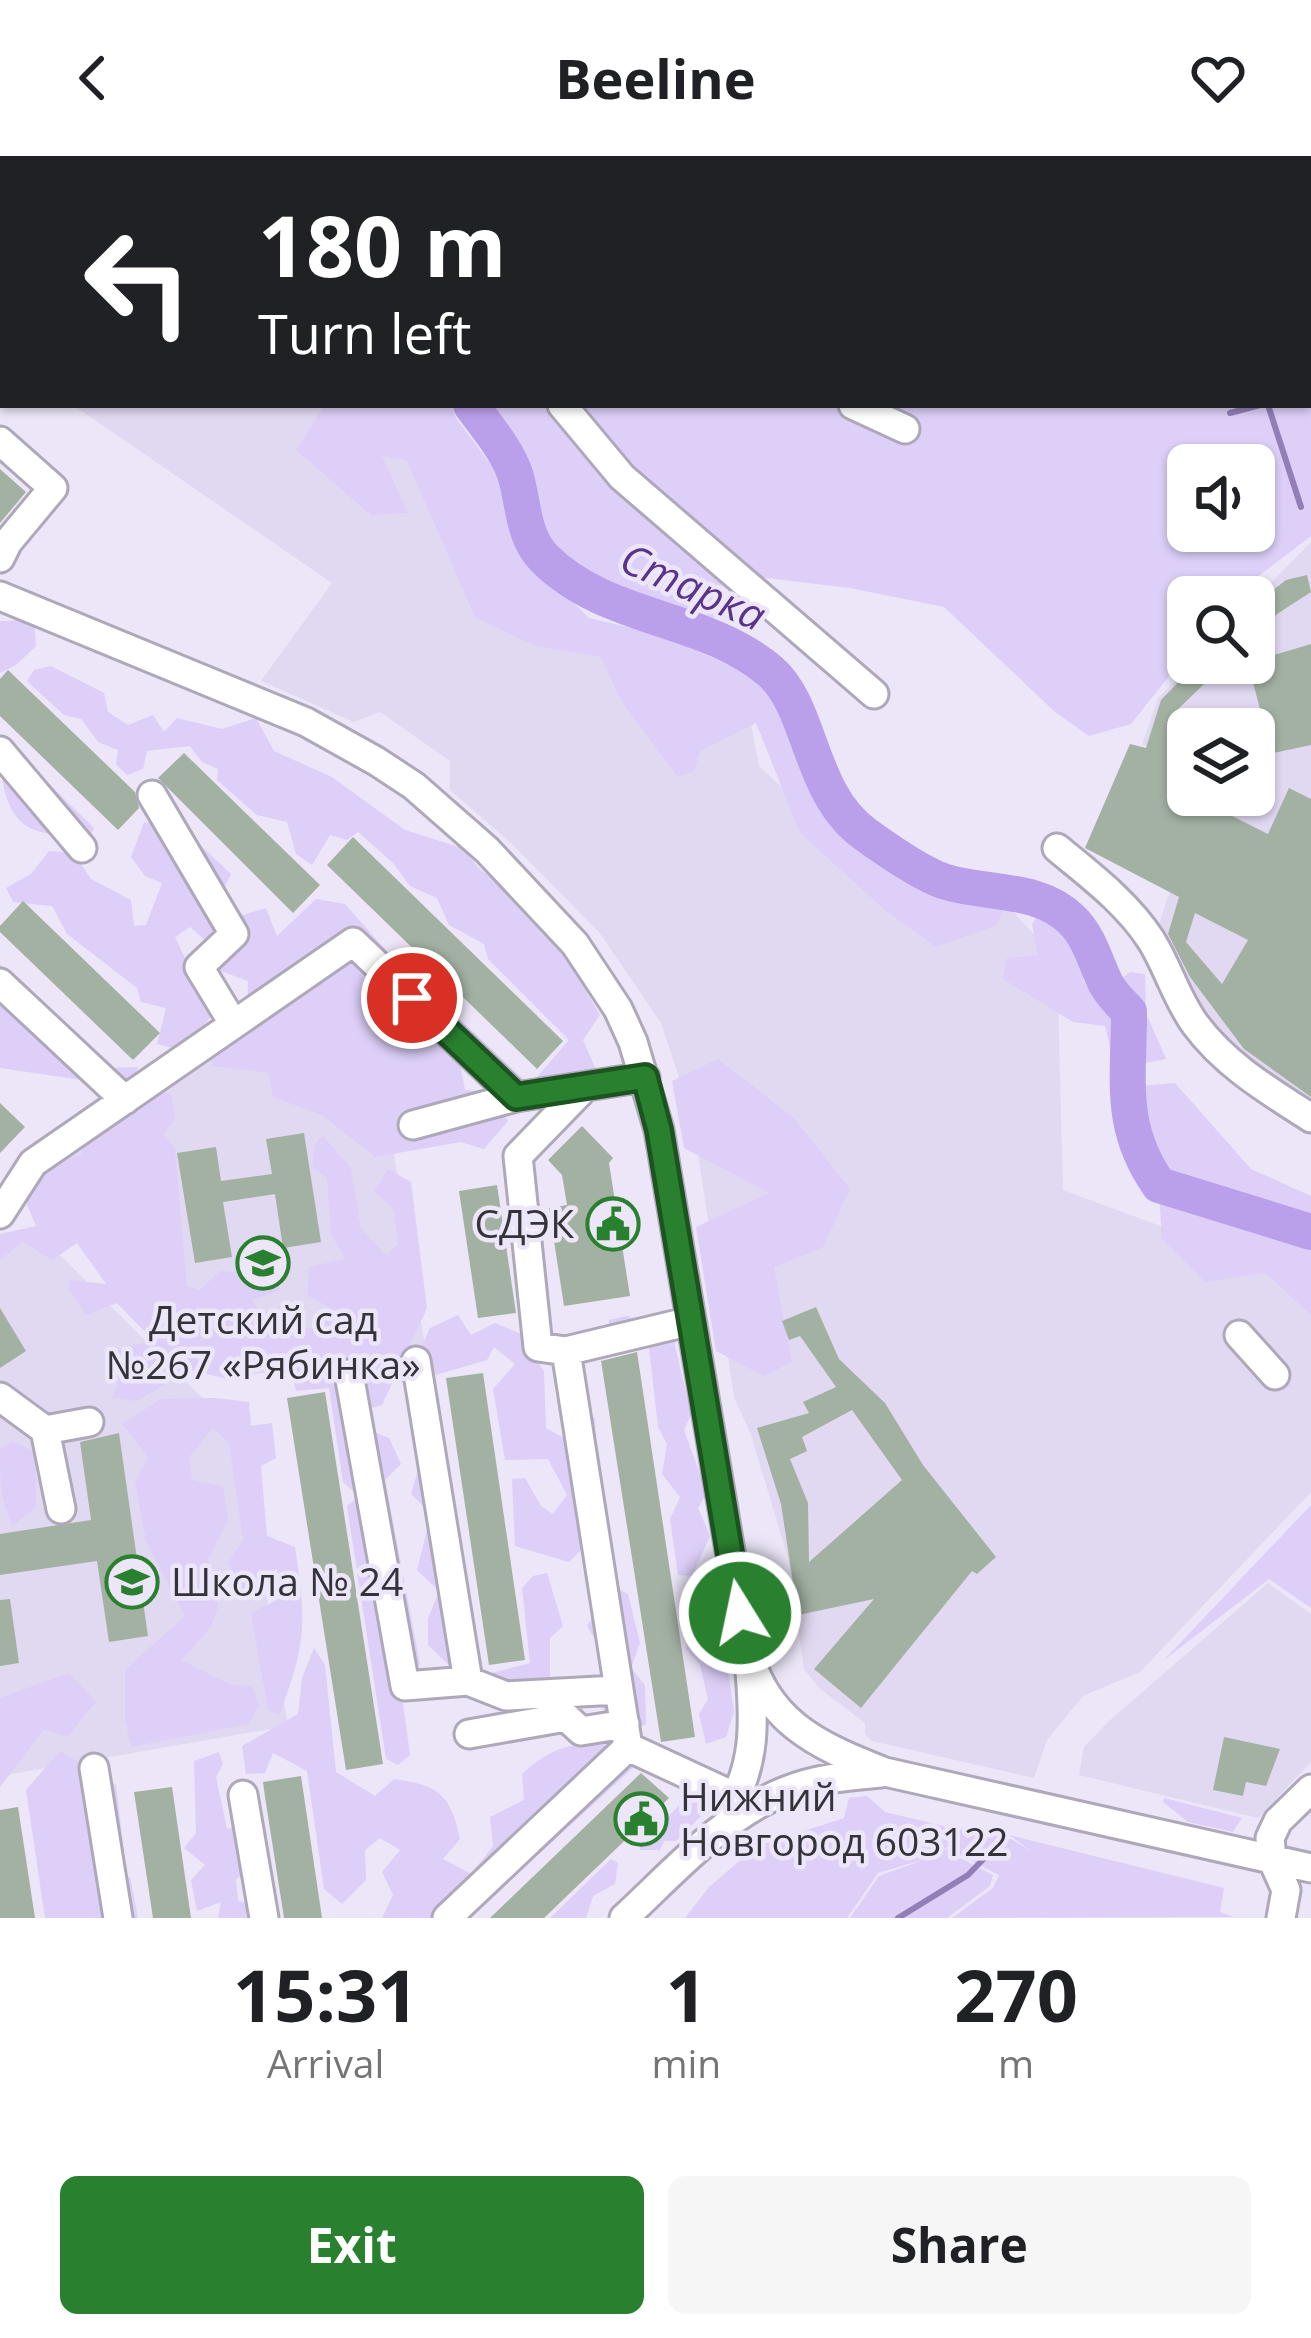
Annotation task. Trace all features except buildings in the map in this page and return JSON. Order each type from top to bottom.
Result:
[{"type":"street","points":[[564,408],[622,477],[874,694]]},
{"type":"street","points":[[860,408],[905,429]]},
{"type":"street","points":[[0,441],[53,488],[1,554]]},
{"type":"street","points":[[0,596],[306,722],[414,786],[488,850],[575,944],[618,1009],[645,1077],[659,1130],[748,1656],[752,1743],[736,1797],[712,1836]]},
{"type":"street","points":[[0,751],[82,848]]},
{"type":"street","points":[[152,795],[234,934],[199,967],[233,1022]]},
{"type":"street","points":[[1057,848],[1133,916],[1153,943],[1195,1025],[1223,1056],[1311,1118]]},
{"type":"street","points":[[0,1179],[33,1163],[353,942],[516,1097]]},
{"type":"street","points":[[0,983],[125,1100]]},
{"type":"street","points":[[413,1124],[516,1097],[645,1077]]},
{"type":"street","points":[[584,1089],[518,1156],[538,1347],[566,1352],[692,1321]]},
{"type":"street","points":[[0,1214],[33,1163]]},
{"type":"street","points":[[1239,1335],[1275,1375]]},
{"type":"street","points":[[566,1352],[627,1736]]},
{"type":"street","points":[[416,1361],[468,1682]]},
{"type":"street","points":[[350,1374],[405,1686],[468,1682],[506,1696],[617,1690]]},
{"type":"street","points":[[0,1397],[46,1430],[61,1509]]},
{"type":"street","points":[[46,1430],[88,1422]]},
{"type":"street","points":[[748,1656],[785,1720],[827,1749],[885,1772],[1311,1868]]},
{"type":"street","points":[[469,1734],[566,1717],[581,1731],[627,1736],[736,1797]]},
{"type":"street","points":[[447,1918],[627,1736]]},
{"type":"street","points":[[94,1768],[118,1918]]},
{"type":"street","points":[[625,1918],[712,1836],[787,1790],[827,1778],[885,1772]]},
{"type":"street","points":[[1281,1918],[1286,1889],[1272,1858],[1270,1838],[1278,1821],[1311,1789]]},
{"type":"street","points":[[243,1796],[264,1918]]},
{"type":"shaded area","points":[[77,408],[416,408],[564,620],[745,693],[759,766],[880,878],[1004,902],[1057,959],[1063,1190],[1282,1271],[1311,1294],[1311,1492],[1140,1672],[1083,1696],[1047,1740],[1034,1778],[872,1741],[865,1734],[865,1723],[819,1688],[804,1669],[788,1558],[751,1435],[734,1397],[693,1119],[661,1023],[599,932],[511,843],[450,790],[450,761],[380,712],[354,722],[261,681],[332,583]]},
{"type":"shaded area","points":[[323,408],[452,408],[497,473],[514,543],[589,618],[662,635],[749,674],[781,703],[813,796],[856,838],[922,878],[1007,900],[997,925],[936,947],[886,911],[800,833],[756,723],[700,751],[694,772],[677,776],[620,699],[601,657],[535,646],[475,617],[407,461],[382,456],[408,513],[371,515],[296,450]]},
{"type":"shaded area","points":[[480,408],[555,408],[722,584],[713,626],[608,594],[543,546],[523,472]]},
{"type":"shaded area","points":[[581,408],[1311,408],[1311,536],[1259,576],[1167,576],[1167,679],[1131,724],[1089,736],[1055,712],[944,607],[850,588],[750,576],[601,436]]},
{"type":"shaded area","points":[[1311,542],[1311,1118],[1253,1081],[1153,942],[1195,816],[1275,816],[1275,708],[1167,708],[1167,751],[1142,745],[1158,698],[1172,684],[1275,684],[1275,579]]},
{"type":"shaded area","points":[[34,620],[36,646],[0,673],[0,621]]},
{"type":"shaded area","points":[[51,666],[104,693],[108,712],[128,725],[153,715],[164,732],[177,718],[222,729],[256,718],[274,751],[332,777],[405,830],[465,849],[483,871],[532,911],[573,969],[600,1015],[583,1040],[597,1072],[539,1084],[537,1077],[569,1040],[488,959],[484,944],[449,925],[437,898],[410,886],[393,863],[358,832],[347,840],[330,835],[312,865],[296,854],[287,822],[257,815],[217,780],[218,769],[202,762],[190,746],[147,751],[143,769],[127,775],[116,764],[118,750],[98,742],[81,719],[64,715],[27,681],[34,670]]},
{"type":"shaded area","points":[[0,736],[94,828],[89,838],[45,833],[21,822],[4,788]]},
{"type":"shaded area","points":[[144,822],[159,824],[173,850],[198,843],[231,874],[220,896],[237,917],[266,908],[277,936],[316,899],[345,904],[392,957],[382,987],[366,1010],[397,1015],[425,986],[522,1078],[521,1091],[443,1044],[460,1064],[465,1090],[488,1092],[508,1121],[484,1149],[461,1142],[375,1157],[322,1115],[273,1097],[268,1073],[213,1066],[207,1049],[247,1022],[248,981],[210,967],[212,946],[190,927],[175,937],[212,1015],[185,1051],[157,1044],[166,1008],[141,1002],[137,988],[67,934],[52,906],[13,902],[6,888],[31,874],[49,851],[74,853],[91,879],[131,900],[134,926],[146,925],[162,883],[145,876],[131,857]]},
{"type":"shaded area","points":[[1038,914],[1063,920],[1087,965],[1083,980],[1096,998],[1130,972],[1145,974],[1146,1013],[1166,1059],[1115,1069],[1105,1026],[1073,1022],[1003,979],[1007,958],[1038,955],[1032,924]]},
{"type":"shaded area","points":[[0,964],[108,1068],[138,1067],[130,1087],[0,1068]]},
{"type":"shaded area","name":"Детский сад №267 «Рябинка»","points":[[293,1000],[375,1036],[425,1346],[245,1376],[218,1367],[31,1181]]},
{"type":"shaded area","points":[[718,1059],[794,1118],[850,1189],[823,1247],[774,1267],[792,1362],[764,1376],[716,1351],[696,1227],[769,1193],[684,1148],[672,1081]]},
{"type":"shaded area","points":[[1175,1083],[1251,1169],[1311,1196],[1311,1315],[1265,1273],[1205,1282],[1162,1239],[1159,1194],[1137,1119],[1139,1086]]},
{"type":"shaded area","points":[[153,1089],[172,1095],[175,1119],[163,1135],[175,1148],[187,1286],[200,1290],[220,1271],[279,1274],[279,1291],[252,1300],[258,1308],[309,1329],[330,1308],[307,1295],[309,1267],[345,1259],[331,1234],[327,1178],[312,1166],[316,1142],[323,1136],[351,1168],[361,1229],[386,1255],[398,1244],[394,1210],[374,1191],[388,1169],[411,1182],[427,1308],[382,1405],[364,1410],[364,1428],[389,1438],[401,1464],[385,1480],[420,1664],[402,1696],[410,1755],[398,1765],[386,1759],[347,1506],[359,1496],[343,1482],[329,1388],[296,1391],[289,1364],[228,1379],[189,1370],[137,1401],[112,1398],[119,1379],[110,1370],[114,1351],[153,1340],[117,1303],[86,1315],[69,1290],[70,1280],[106,1284],[77,1243],[52,1260],[23,1242],[0,1260],[0,1234],[36,1226],[22,1193],[35,1170],[81,1155],[87,1132]]},
{"type":"shaded area","name":"Школа № 24","points":[[43,1238],[241,1437],[288,1726],[0,1776],[0,1246]]},
{"type":"shaded area","points":[[458,1315],[471,1335],[495,1323],[524,1335],[544,1372],[546,1428],[562,1437],[595,1417],[596,1453],[577,1455],[583,1548],[569,1562],[515,1546],[512,1479],[525,1478],[541,1506],[553,1514],[567,1495],[548,1459],[505,1460],[493,1389],[515,1364],[494,1347],[487,1360],[429,1377],[460,1676],[428,1645],[428,1619],[439,1591],[417,1570],[431,1514],[411,1494],[424,1450],[414,1433],[405,1384],[430,1328]]},
{"type":"shaded area","points":[[627,1316],[673,1337],[691,1415],[684,1430],[707,1493],[698,1508],[710,1536],[692,1576],[678,1575],[670,1519],[680,1497],[662,1474],[667,1444],[658,1427],[649,1348],[609,1332],[609,1320]]},
{"type":"shaded area","points":[[161,1399],[249,1402],[251,1426],[272,1423],[276,1458],[261,1466],[267,1536],[295,1547],[302,1632],[295,1669],[279,1715],[268,1710],[251,1614],[280,1598],[277,1569],[243,1588],[228,1563],[243,1540],[229,1443],[213,1428],[189,1457],[192,1480],[223,1486],[228,1520],[208,1560],[218,1604],[204,1636],[181,1660],[229,1684],[252,1686],[259,1705],[249,1724],[131,1747],[125,1719],[125,1670],[185,1616],[146,1541],[135,1483],[148,1457],[122,1424]]},
{"type":"shaded area","points":[[12,1441],[36,1452],[36,1507],[13,1525],[3,1499],[0,1459],[0,1449]]},
{"type":"shaded area","points":[[1311,1505],[1311,1608],[1269,1579],[1164,1660]]},
{"type":"shaded area","points":[[547,1573],[563,1626],[550,1638],[550,1684],[507,1690],[488,1674],[530,1663],[522,1588],[533,1576]]},
{"type":"shaded area","points":[[1268,1583],[1311,1614],[1311,1762],[1258,1818],[1079,1775],[1084,1747],[1109,1721]]},
{"type":"shaded area","points":[[612,1586],[628,1594],[640,1643],[631,1668],[645,1685],[646,1725],[634,1728],[603,1710],[609,1682],[624,1661],[598,1644],[587,1626]]},
{"type":"shaded area","points":[[692,1610],[720,1617],[734,1712],[726,1737],[706,1744],[699,1714],[708,1699],[700,1665],[686,1649]]},
{"type":"shaded area","points":[[314,1648],[325,1665],[336,1772],[375,1796],[394,1779],[440,1795],[452,1812],[460,1839],[443,1859],[471,1874],[493,1846],[490,1817],[524,1800],[522,1774],[545,1756],[577,1745],[619,1745],[633,1768],[469,1918],[382,1918],[393,1895],[382,1872],[400,1850],[380,1838],[365,1850],[366,1880],[342,1904],[324,1889],[307,1771],[273,1753],[265,1773],[246,1774],[242,1746],[298,1714],[302,1678]]},
{"type":"shaded area","points":[[69,1673],[96,1702],[68,1736],[43,1730],[0,1787],[0,1698]]},
{"type":"shaded area","points":[[60,1751],[116,1785],[124,1852],[97,1872],[130,1877],[138,1918],[45,1918],[26,1790]]},
{"type":"shaded area","points":[[219,1752],[223,1764],[216,1777],[227,1829],[256,1820],[266,1862],[236,1879],[238,1901],[272,1908],[274,1918],[218,1918],[221,1902],[197,1911],[191,1880],[205,1865],[184,1848],[196,1833],[194,1761]]},
{"type":"shaded area","points":[[867,1796],[885,1812],[944,1826],[952,1842],[951,1828],[1004,1835],[1031,1851],[1009,1835],[1224,1888],[1220,1912],[1234,1917],[952,1918],[993,1888],[999,1875],[954,1852],[952,1844],[939,1853],[949,1848],[952,1854],[993,1875],[990,1886],[947,1918],[850,1918],[879,1876],[929,1858],[878,1873],[847,1918],[685,1918],[709,1887],[757,1846],[844,1818],[849,1798]]},
{"type":"shaded area","points":[[1164,1798],[1242,1818],[1233,1832],[1188,1822]]},
{"type":"shaded area","points":[[685,1799],[701,1799],[704,1813],[676,1841],[664,1841],[660,1850],[640,1850],[640,1837],[657,1838],[659,1826]]},
{"type":"shaded area","points":[[611,1859],[618,1863],[615,1884],[593,1896],[586,1918],[550,1918]]},
{"type":"waterway","name":"Старка","points":[[473,408],[511,465],[528,529],[544,558],[596,594],[716,639],[770,671],[795,706],[832,796],[865,834],[933,877],[1027,896],[1072,920],[1088,942],[1108,988],[1129,1012],[1131,1123],[1159,1185],[1311,1232]]},
{"type":"waterway","points":[[1230,413],[1249,408]]},
{"type":"waterway","points":[[1269,408],[1301,507]]},
{"type":"waterway","points":[[898,1918],[968,1875],[995,1847]]},
{"type":"place","name":"СДЭК","points":[[613,1224]]},
{"type":"place","name":"Детский сад №267 «Рябинка»","points":[[263,1263]]},
{"type":"place","name":"Школа № 24","points":[[132,1582]]},
{"type":"place","name":"Нижний Новгород 603122","points":[[641,1819]]},
{"type":"route","points":[[412,998],[516,1097],[645,1077],[659,1130],[740,1613]]}]
